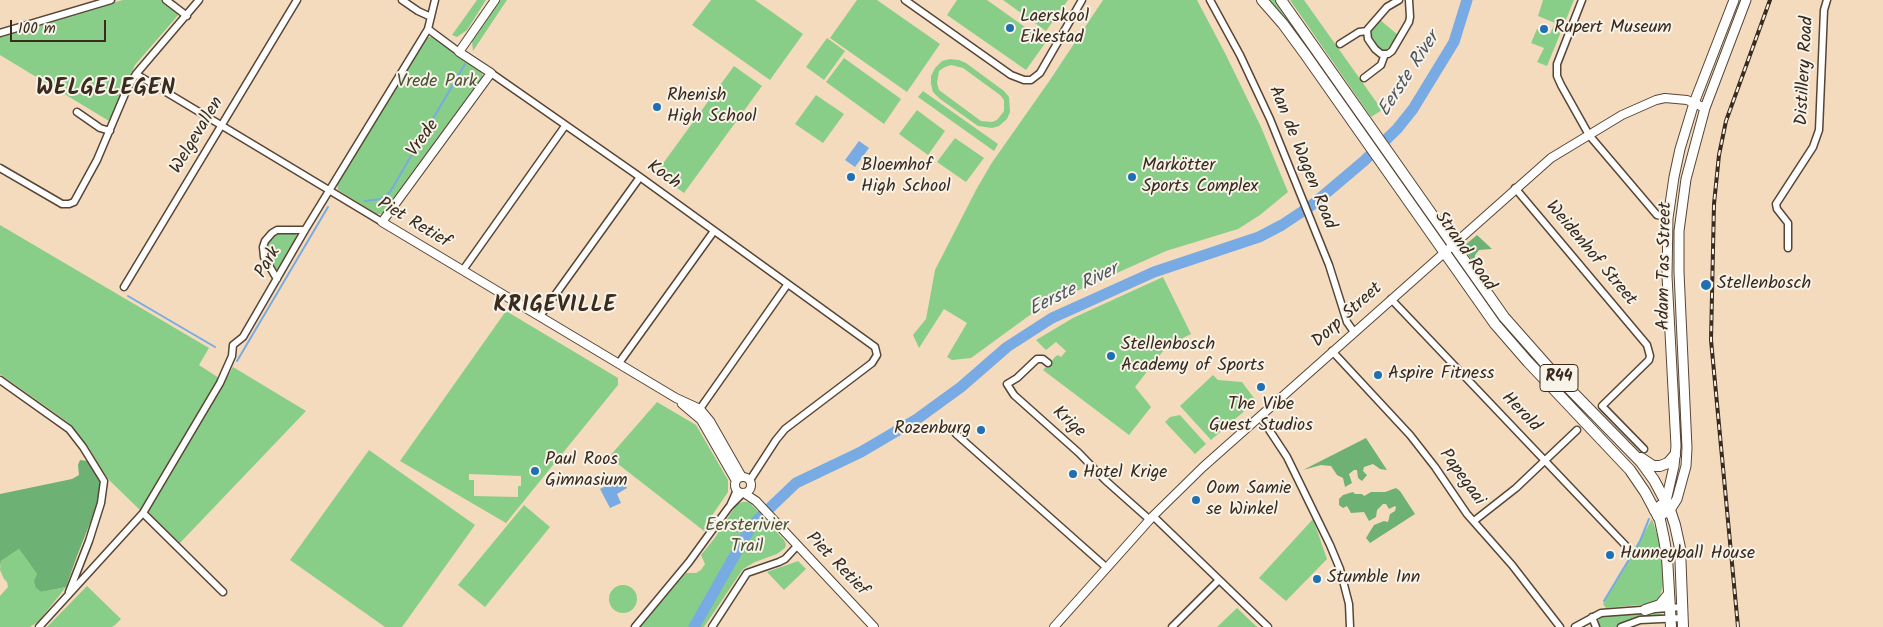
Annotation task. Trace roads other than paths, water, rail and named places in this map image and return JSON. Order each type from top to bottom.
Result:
[{"type":"main road","name":"Strand Road","points":[[1262,0],[1288,31],[1505,337],[1630,470],[1656,513]]},
{"type":"main road","name":"Strand Road","points":[[1281,0],[1513,328],[1645,468],[1668,506]]},
{"type":"main road","name":"Adam Tas Street","points":[[1682,623],[1680,548],[1675,525],[1668,506],[1675,455],[1667,276],[1668,218],[1680,149],[1694,103],[1734,0]]},
{"type":"main road","name":"Adam Tas Street","points":[[1668,506],[1681,490],[1686,466],[1687,448],[1679,277],[1679,230],[1686,179],[1705,108],[1746,0]]},
{"type":"main road","points":[[1616,437],[1654,466],[1664,466],[1675,455]]},
{"type":"main road","points":[[1656,513],[1668,506]]},
{"type":"main road","name":"R44","points":[[1656,513],[1667,557],[1670,618]]},
{"type":"main road","points":[[1645,610],[1660,604],[1669,594]]},
{"type":"street","points":[[0,33],[111,0]]},
{"type":"street","points":[[166,0],[187,16]]},
{"type":"street","points":[[0,168],[65,205],[74,202],[110,130],[127,89],[136,74],[151,54],[187,16],[199,0]]},
{"type":"street","name":"Welgevallen","points":[[124,287],[297,0]]},
{"type":"street","points":[[402,0],[431,17]]},
{"type":"street","name":"Park","points":[[39,627],[143,514],[220,383],[232,356],[233,345],[242,337],[428,29],[435,0]]},
{"type":"street","points":[[459,52],[495,0]]},
{"type":"street","points":[[905,0],[1011,75],[1024,80],[1031,80],[1040,73],[1082,0]]},
{"type":"street","name":"Aan de Wagen Road","points":[[1210,0],[1259,93],[1329,265],[1347,322],[1354,332]]},
{"type":"street","points":[[1398,0],[1383,12],[1367,31],[1368,39],[1375,50],[1385,54],[1392,51],[1409,22],[1409,0]]},
{"type":"street","points":[[1582,0],[1557,64],[1558,76],[1589,135],[1657,215],[1668,218]]},
{"type":"street","name":"Distillery Road","points":[[1788,248],[1788,223],[1777,209],[1776,204],[1813,147],[1819,130],[1824,10],[1827,0]]},
{"type":"street","name":"Koch","points":[[428,29],[640,177],[875,347],[877,352],[872,363],[785,429],[743,486]]},
{"type":"street","points":[[1340,44],[1359,32],[1367,31]]},
{"type":"street","points":[[1364,78],[1381,65],[1385,54]]},
{"type":"street","name":"Vrede","points":[[382,222],[491,73]]},
{"type":"street","name":"Piet Retief","points":[[136,74],[698,412],[743,486],[874,627]]},
{"type":"street","name":"Dorp Street","points":[[1054,627],[1151,518],[1202,467],[1550,158],[1628,112],[1656,100],[1675,99],[1694,103],[1705,108]]},
{"type":"street","points":[[77,112],[100,128],[110,130]]},
{"type":"street","points":[[463,270],[565,126]]},
{"type":"street","points":[[540,316],[640,177]]},
{"type":"street","name":"Weidenhof Street","points":[[1515,188],[1647,345],[1650,351],[1649,360],[1602,406],[1644,450]]},
{"type":"street","points":[[277,279],[264,258],[263,247],[265,241],[272,233],[278,230],[305,230]]},
{"type":"street","points":[[619,363],[714,231]]},
{"type":"street","points":[[698,412],[787,285]]},
{"type":"street","name":"Herold","points":[[1391,299],[1628,548]]},
{"type":"street","name":"Papegaai","points":[[1332,351],[1409,434],[1435,467],[1467,514],[1512,565],[1560,627]]},
{"type":"street","name":"Krige","points":[[1048,363],[1043,359],[1037,359],[1017,378],[1007,384],[1014,395],[1079,453],[1105,480],[1151,518]]},
{"type":"street","points":[[0,380],[69,429],[84,448],[104,482],[104,492],[92,531],[68,595]]},
{"type":"street","points":[[1260,416],[1287,456],[1330,545],[1340,569],[1350,604],[1350,627]]},
{"type":"street","points":[[1474,521],[1507,495],[1577,430]]},
{"type":"street","points":[[956,434],[1107,568]]},
{"type":"street","points":[[635,627],[690,562],[743,486]]},
{"type":"street","points":[[143,514],[223,592]]},
{"type":"street","points":[[1151,518],[1268,627]]},
{"type":"street","points":[[712,627],[747,572],[785,559],[797,546]]},
{"type":"street","points":[[1172,627],[1219,580]]},
{"type":"street","points":[[1621,627],[1640,620],[1670,618],[1682,607]]},
{"type":"street","points":[[1574,627],[1592,617],[1612,611],[1645,610],[1682,623]]},
{"type":"street","points":[[1592,617],[1596,627]]},
{"type":"water","points":[[859,141],[869,148],[855,167],[845,160]]},
{"type":"water","points":[[621,478],[627,488],[617,494],[621,503],[610,508],[600,489]]},
{"type":"waterway","name":"Eerste River","points":[[694,627],[752,525],[796,483],[861,452],[917,419],[961,387],[1007,347],[1052,318],[1154,272],[1259,237],[1282,225],[1312,205],[1364,161],[1397,129],[1413,109],[1454,42],[1467,0]]},
{"type":"waterway","points":[[365,201],[381,199],[390,192],[465,64]]},
{"type":"waterway","points":[[237,361],[328,207]]},
{"type":"waterway","points":[[128,296],[215,347]]},
{"type":"waterway","points":[[1604,601],[1640,541],[1649,519]]},
{"type":"railway","points":[[1738,627],[1711,340],[1714,204],[1719,155],[1726,121],[1770,0]]},
{"type":"place","name":"Laerskool Eikestad","points":[[1010,28]]},
{"type":"place","name":"Rupert Museum","points":[[1544,29]]},
{"type":"place","name":"Rhenish High School","points":[[657,107]]},
{"type":"place","name":"Bloemhof High School","points":[[851,177]]},
{"type":"place","name":"Markötter Sports Complex","points":[[1132,177]]},
{"type":"place","name":"Stellenbosch","points":[[1706,285]]},
{"type":"place","name":"Stellenbosch Academy of Sports","points":[[1111,356]]},
{"type":"place","name":"Aspire Fitness","points":[[1378,375]]},
{"type":"place","name":"The Vibe Guest Studios","points":[[1261,387]]},
{"type":"place","name":"Rozenburg","points":[[981,430]]},
{"type":"place","name":"Paul Roos Gimnasium","points":[[535,471]]},
{"type":"place","name":"Hotel Krige","points":[[1073,474]]},
{"type":"place","name":"Oom Samie se Winkel","points":[[1196,500]]},
{"type":"place","name":"Hunneyball House","points":[[1610,555]]},
{"type":"place","name":"Stumble Inn","points":[[1317,579]]},
{"type":"district","name":"WELGELEGEN","points":[[106,90]]},
{"type":"district","name":"KRIGEVILLE","points":[[555,307]]},
{"type":"park label","name":"Vrede Park","points":[[437,83]]},
{"type":"park label","name":"Eersterivier Trail","points":[[747,537]]}]
